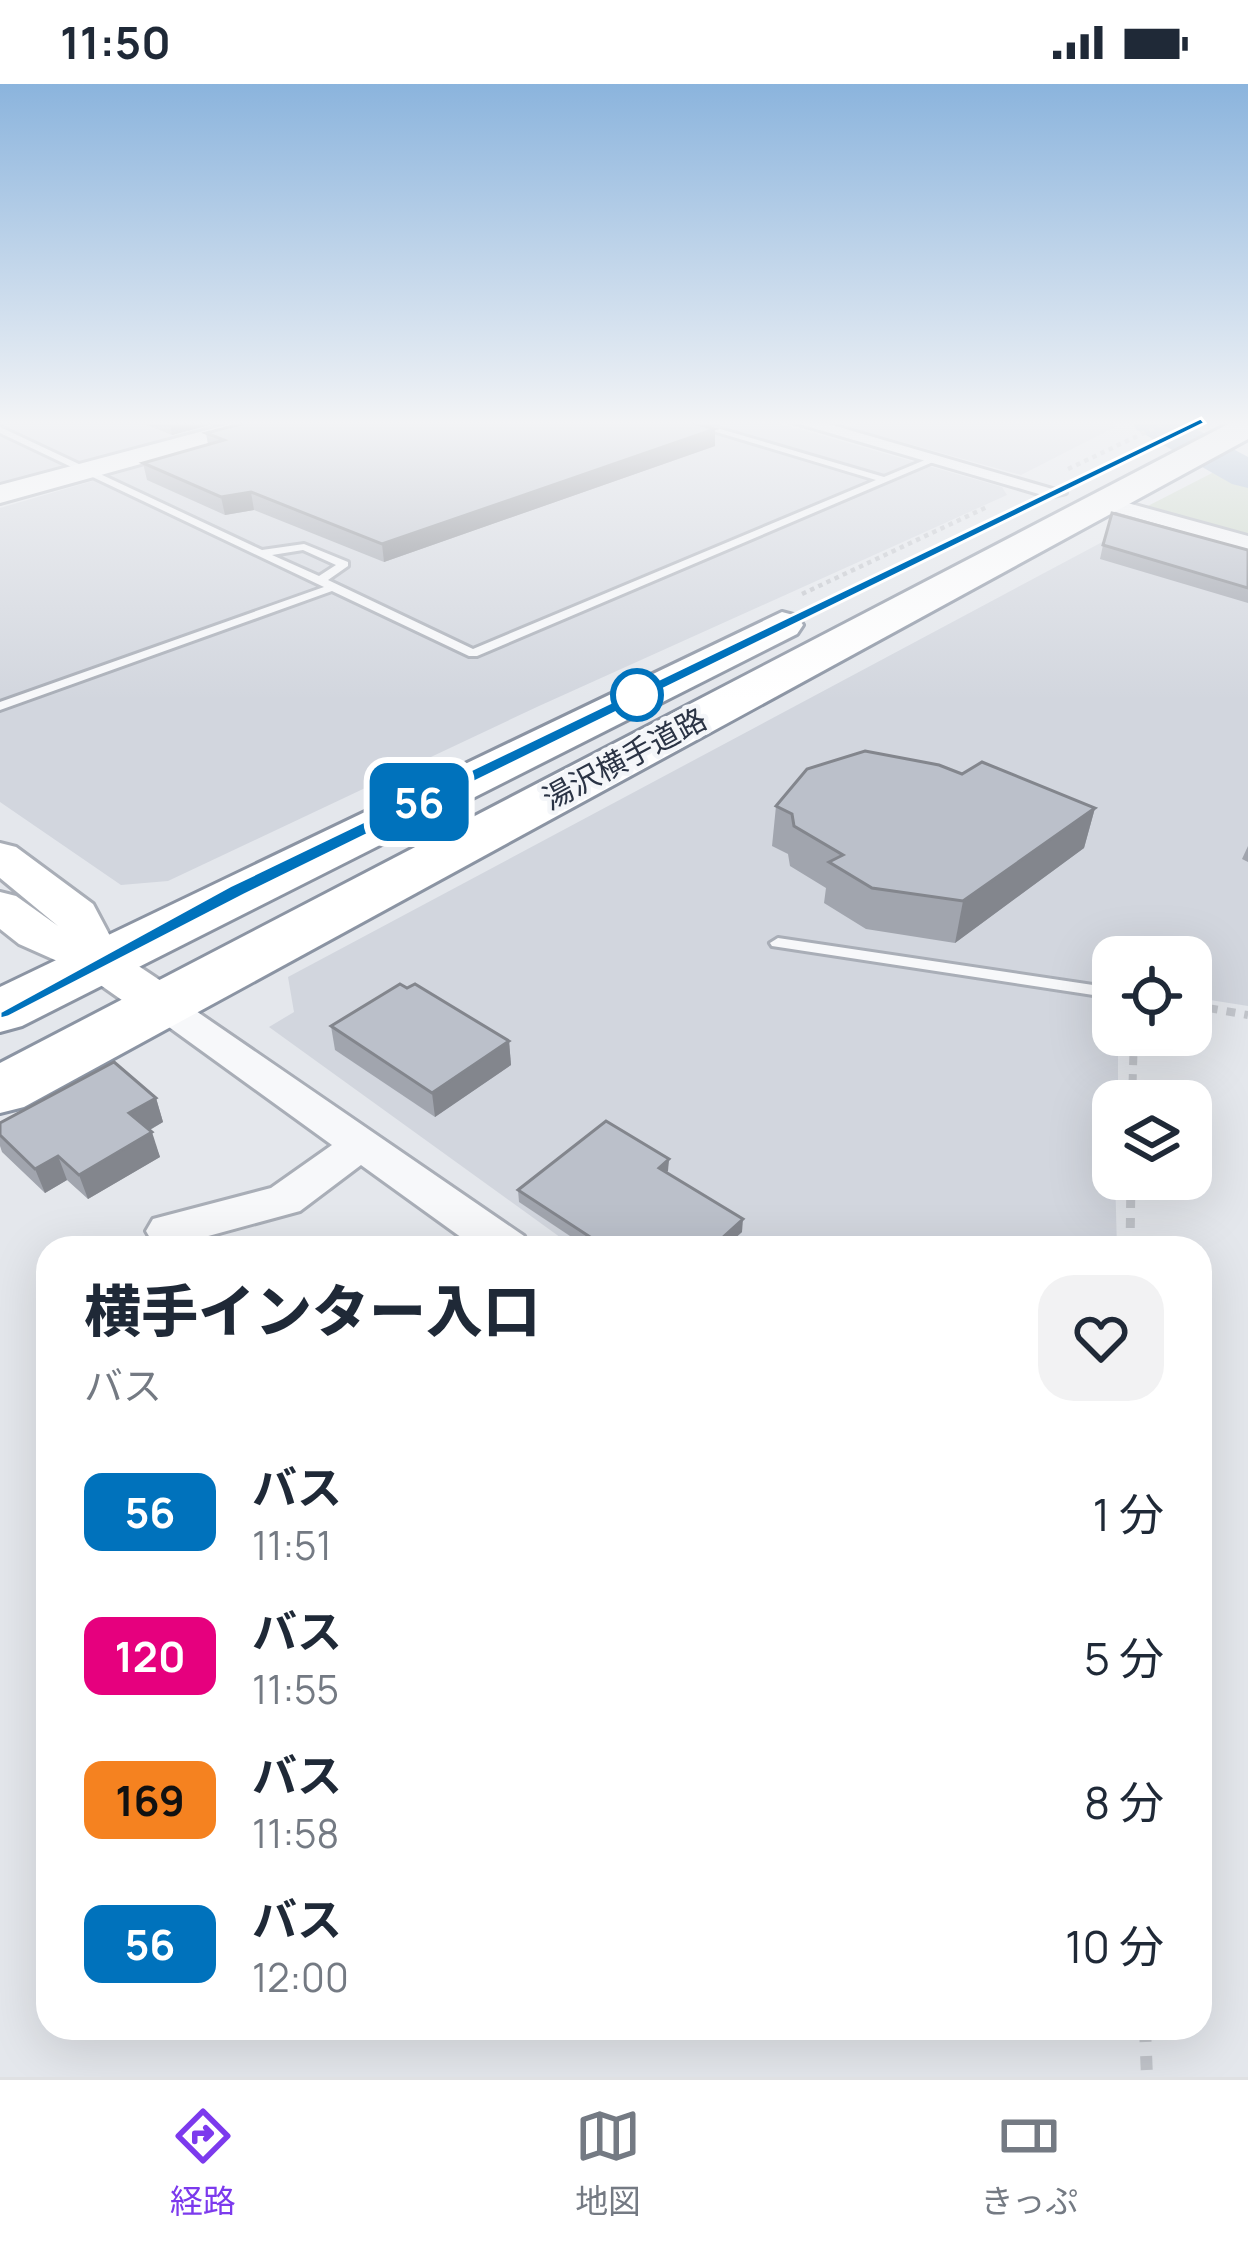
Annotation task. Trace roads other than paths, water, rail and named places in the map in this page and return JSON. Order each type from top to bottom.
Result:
[{"type":"highway","name":"湯沢横手道路","points":[[0,1012],[1013,514]]},
{"type":"highway","name":"湯沢横手道路","points":[[0,1090],[1080,514]]},
{"type":"street","points":[[1145,514],[1248,543]]},
{"type":"street","points":[[0,856],[76,914],[99,962]]},
{"type":"street","points":[[0,906],[35,934],[99,962],[492,1236]]},
{"type":"street","points":[[168,1231],[285,1200],[364,1143]]},
{"type":"lane","points":[[180,514],[473,653],[804,514]]},
{"type":"lane","points":[[0,706],[326,584],[344,564],[304,547],[261,553]]},
{"type":"lane","points":[[778,943],[1092,990]]}]
